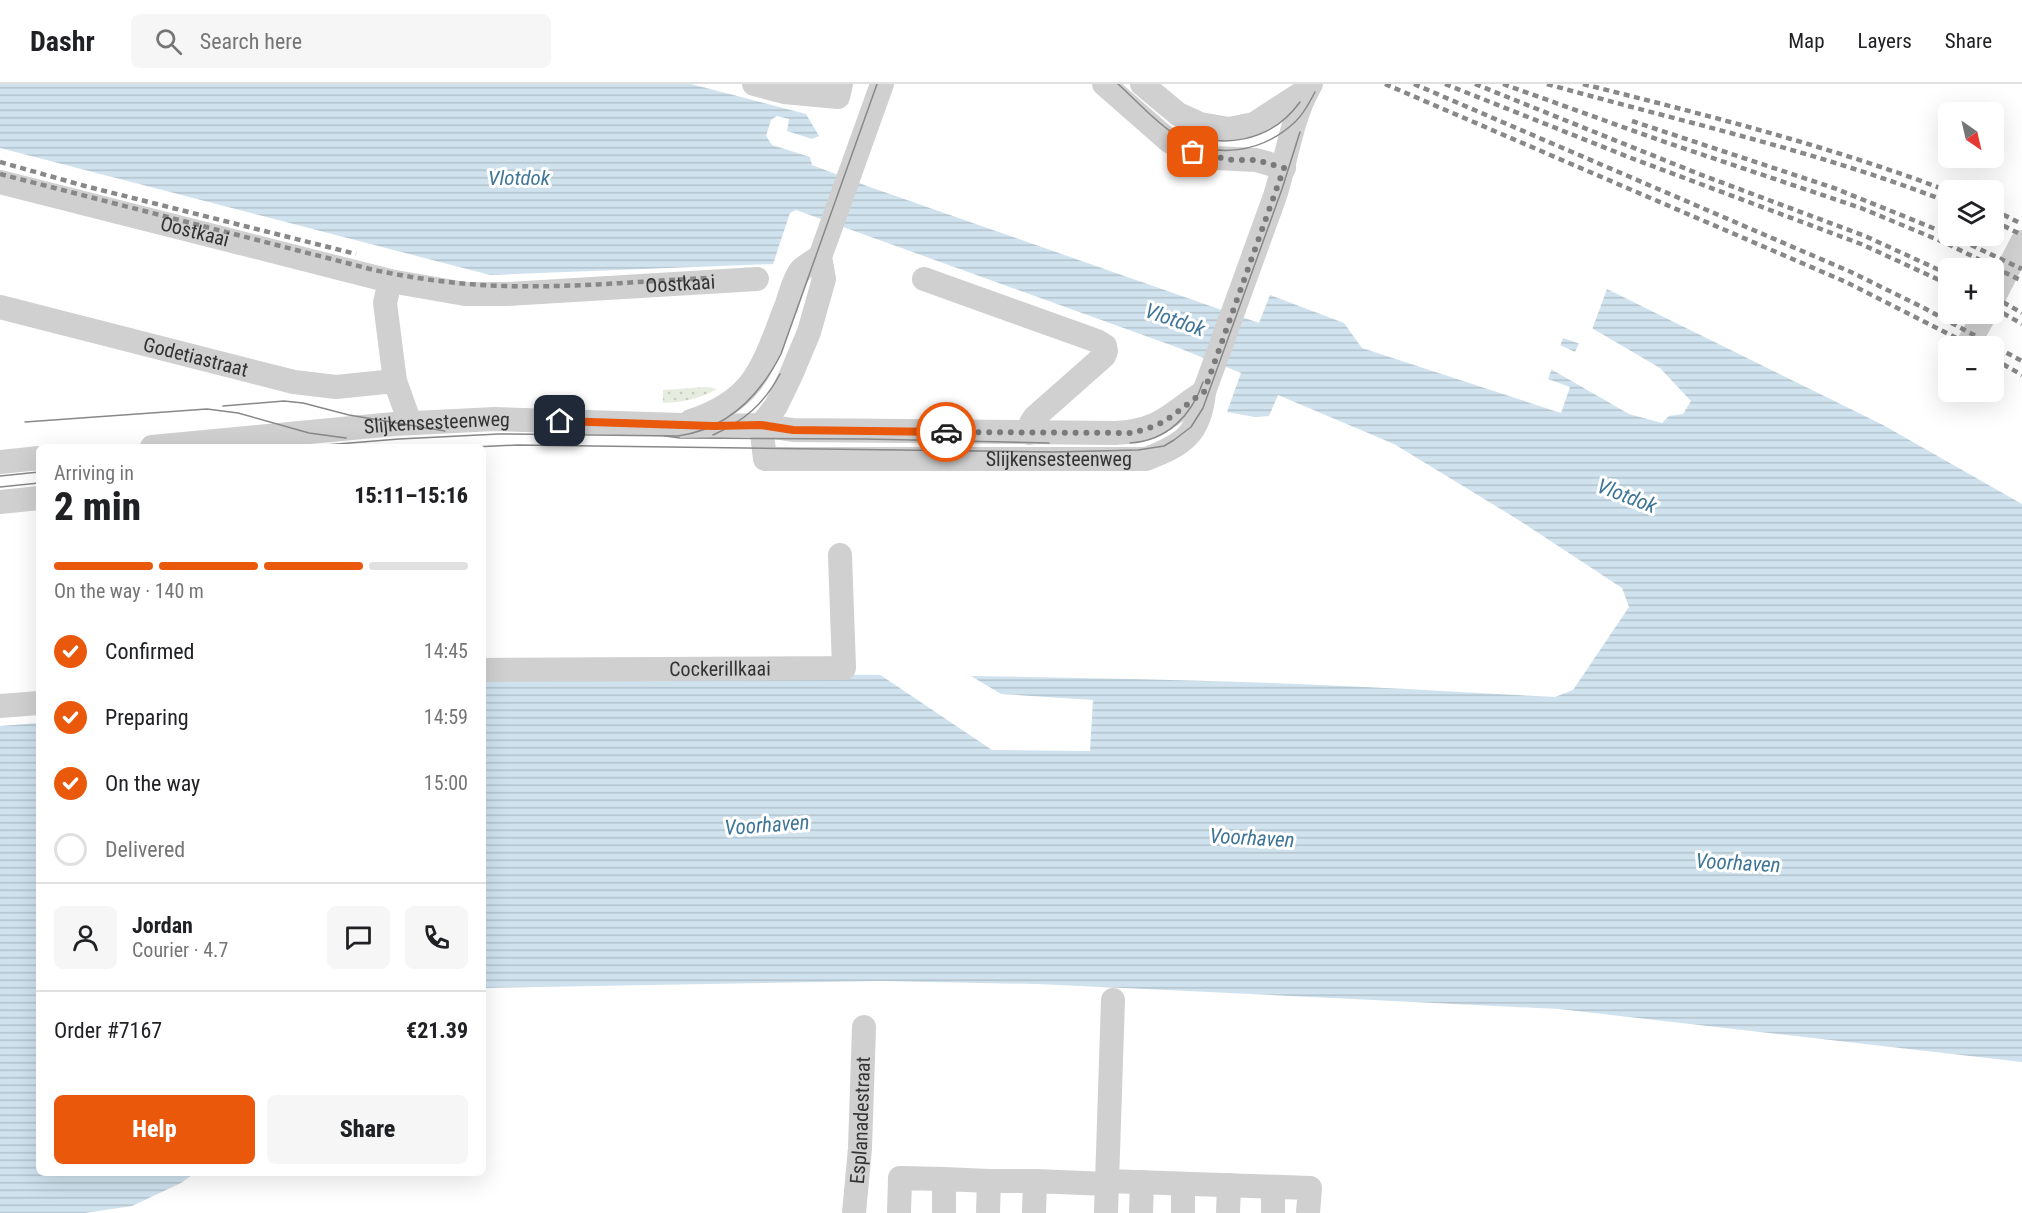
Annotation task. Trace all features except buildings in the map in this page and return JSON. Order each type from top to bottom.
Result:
[{"type":"street","points":[[754,84],[838,97],[841,84]]},
{"type":"street","points":[[1104,84],[1169,141],[1193,152],[1215,158],[1256,160],[1284,168]]},
{"type":"street","points":[[1142,84],[1178,114],[1200,124],[1229,129],[1254,124],[1314,87]]},
{"type":"street","points":[[761,425],[776,406],[809,332],[824,279],[824,246],[881,85]]},
{"type":"street","name":"Slijkensesteenweg","points":[[761,425],[765,459],[1146,459],[1172,449],[1194,430],[1203,408],[1205,392],[1296,131],[1314,87]]},
{"type":"street","name":"Oostkaai","points":[[0,182],[390,281],[465,294],[757,279]]},
{"type":"street","points":[[2004,277],[2022,242]]},
{"type":"street","points":[[682,424],[709,415],[726,406],[748,389],[765,361],[800,271],[824,246]]},
{"type":"street","points":[[2004,284],[2022,249]]},
{"type":"street","points":[[924,279],[1097,341],[1105,346],[1104,356],[1035,417],[1031,423],[1030,433]]},
{"type":"street","points":[[390,281],[385,303],[395,381],[410,423]]},
{"type":"street","name":"Godetiastraat","points":[[0,307],[294,382],[336,387],[395,381]]},
{"type":"street","name":"Slijkensesteenweg","points":[[184,444],[410,423],[495,419],[761,425],[793,430],[1133,433],[1153,427],[1169,418],[1205,392]]},
{"type":"street","points":[[0,462],[36,458]]},
{"type":"street","points":[[0,502],[36,498]]},
{"type":"street","name":"Cockerillkaai","points":[[486,670],[844,668],[840,555]]},
{"type":"street","points":[[0,706],[36,703]]},
{"type":"street","points":[[1106,1213],[1113,1000]]},
{"type":"street","name":"Esplanadestraat","points":[[854,1213],[860,1148],[864,1028]]},
{"type":"street","points":[[900,1213],[900,1178],[1142,1182],[1310,1188],[1308,1213]]},
{"type":"street","points":[[944,1213],[945,1179]]},
{"type":"street","points":[[988,1213],[989,1181]]},
{"type":"street","points":[[1034,1213],[1035,1181]]},
{"type":"street","points":[[1141,1213],[1142,1182]]},
{"type":"street","points":[[1183,1213],[1184,1184]]},
{"type":"street","points":[[1228,1185],[1228,1213]]},
{"type":"street","points":[[1273,1187],[1273,1213]]},
{"type":"shaded area","points":[[707,387],[717,389],[691,399],[663,403],[663,390]]},
{"type":"water","points":[[0,84],[691,84],[806,114],[819,136],[812,139],[787,131],[789,119],[777,116],[771,120],[766,136],[772,145],[810,157],[812,165],[867,186],[1259,323],[1270,295],[1344,323],[1362,348],[1561,413],[1570,387],[1548,379],[1563,338],[1586,346],[1607,289],[1883,425],[2022,504],[2022,1062],[1559,1009],[1166,990],[1037,984],[880,981],[486,988],[486,673],[1094,678],[1329,685],[1555,697],[1573,690],[1629,607],[1622,588],[1517,519],[1394,444],[1278,395],[1269,416],[1255,417],[1227,412],[1241,373],[1179,348],[796,210],[790,213],[773,264],[490,275],[0,148]]},
{"type":"water","points":[[36,723],[36,1176],[191,1176],[132,1206],[85,1213],[0,1213],[0,726]]},
{"type":"pier","points":[[1590,327],[1660,368],[1691,401],[1683,414],[1669,416],[1662,423],[1629,414],[1549,368],[1558,344],[1575,352],[1580,341],[1584,343]]},
{"type":"pier","points":[[876,672],[966,673],[1001,694],[1093,700],[1090,751],[992,750]]},
{"type":"tram line","points":[[338,444],[499,434],[678,436],[696,432],[726,418],[752,397],[763,384],[781,354],[877,84]]},
{"type":"tram line","points":[[1118,84],[1177,136],[1192,144],[1222,150],[1238,150],[1268,141],[1295,122],[1315,92]]},
{"type":"tram line","points":[[1178,127],[1210,140],[1244,139],[1275,126],[1300,102]]},
{"type":"tram line","points":[[486,446],[1055,452],[1138,450],[1164,446],[1191,427],[1203,408],[1282,189],[1300,132]]},
{"type":"tram line","points":[[713,435],[734,424],[760,403],[780,374]]},
{"type":"tram line","points":[[1130,443],[1155,437],[1176,424],[1192,405],[1203,382]]},
{"type":"tram line","points":[[223,406],[284,401],[303,403],[349,415],[445,431]]},
{"type":"tram line","points":[[25,422],[207,409],[238,413],[309,433],[346,438]]},
{"type":"tram line","points":[[665,436],[1049,443]]},
{"type":"tram line","points":[[0,476],[36,472]]},
{"type":"tram line","points":[[0,487],[36,483]]},
{"type":"railway","points":[[1385,84],[1846,282],[1952,336]]},
{"type":"railway","points":[[1414,84],[1851,272],[2022,361]]},
{"type":"railway","points":[[1445,84],[1631,158],[1861,244],[1938,279]]},
{"type":"railway","points":[[1475,84],[1699,174],[1865,236],[1938,269]]},
{"type":"railway","points":[[1503,84],[1659,140],[1861,208],[1948,244],[2022,281]]},
{"type":"railway","points":[[1547,84],[1800,152],[1938,198]]},
{"type":"railway","points":[[1583,84],[1813,146],[1938,187]]},
{"type":"railway","points":[[1632,121],[1834,188],[1938,230]]},
{"type":"railway","points":[[0,162],[85,186],[356,254]]},
{"type":"railway","points":[[0,174],[374,270],[423,279],[531,286],[708,278]]},
{"type":"railway","points":[[2004,215],[2022,224]]},
{"type":"railway","points":[[2004,226],[2022,235]]},
{"type":"railway","points":[[1973,246],[2022,269]]},
{"type":"railway","points":[[2004,303],[2022,313]]},
{"type":"railway","points":[[2004,314],[2022,324]]},
{"type":"railway","points":[[2004,365],[2022,375]]},
{"type":"way so far","points":[[946,432],[1133,433],[1153,427],[1169,418],[1204,392],[1284,168],[1256,160],[1215,158],[1193,152]]},
{"type":"route","points":[[560,421],[713,426],[761,425],[793,430],[946,432]]},
{"type":"water label","name":"Vlotdok","points":[[519,178]]},
{"type":"water label","name":"Vlotdok","points":[[1175,320]]},
{"type":"water label","name":"Vlotdok","points":[[1627,496]]},
{"type":"water label","name":"Voorhaven","points":[[767,825]]},
{"type":"water label","name":"Voorhaven","points":[[1252,838]]},
{"type":"water label","name":"Voorhaven","points":[[1738,863]]}]
